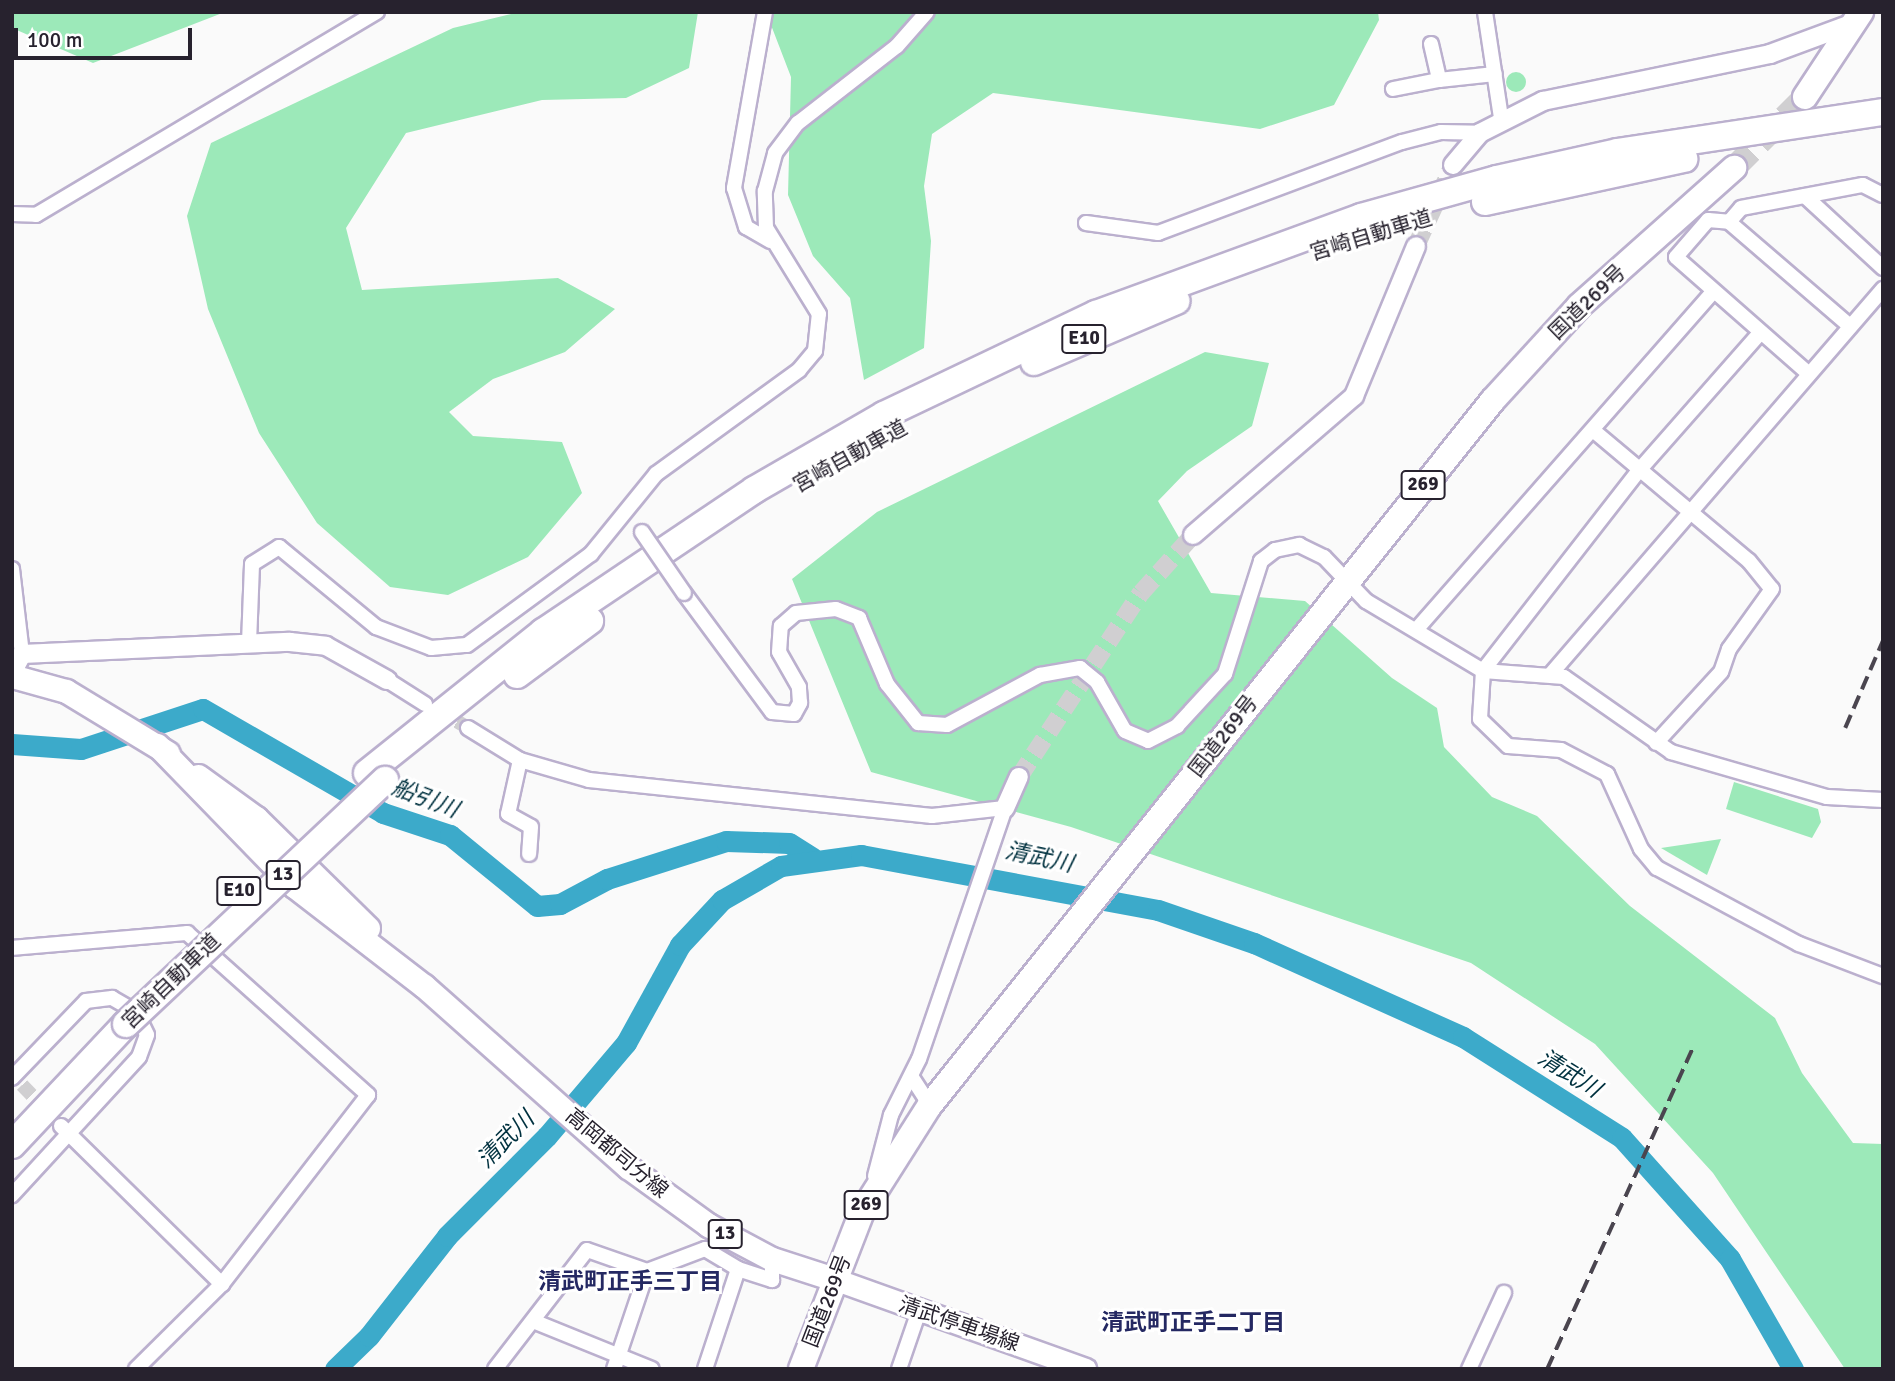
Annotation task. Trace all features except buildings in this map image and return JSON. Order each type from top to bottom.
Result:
[{"type":"highway","points":[[1805,97],[1858,18]]},
{"type":"highway","name":"宮崎自動車道","points":[[12,1119],[376,776],[543,632],[754,490],[884,415],[1096,314],[1361,217],[1497,179],[1618,152],[1883,112]]},
{"type":"highway","name":"宮崎自動車道","points":[[376,776],[554,646],[764,505],[892,431],[1104,330],[1368,234],[1501,197],[1735,150],[1883,130]]},
{"type":"highway","name":"国道269号","points":[[801,1369],[862,1212],[930,1105],[1347,579],[1579,306],[1734,168]]},
{"type":"highway","name":"宮崎自動車道","points":[[12,1145],[119,1017]]},
{"type":"main road","name":"高岡都司分線","points":[[12,674],[66,691],[115,717],[256,818],[424,986],[628,1167],[708,1225],[772,1259],[834,1279]]},
{"type":"main road","name":"清武停車場線","points":[[834,1279],[1071,1366]]},
{"type":"street","points":[[12,214],[36,215],[377,12]]},
{"type":"street","points":[[249,643],[250,573],[254,559],[272,548],[292,552],[319,584],[376,627],[415,644],[456,649],[590,554],[628,516],[656,474],[763,400],[815,351],[817,307],[770,241],[746,227],[734,188],[765,12]]},
{"type":"street","points":[[770,241],[766,184],[784,139],[912,32],[927,12]]},
{"type":"street","points":[[1485,12],[1501,118]]},
{"type":"street","points":[[1453,165],[1480,133],[1501,118],[1543,101],[1770,54],[1858,18]]},
{"type":"street","points":[[1431,44],[1440,80]]},
{"type":"street","points":[[1393,89],[1440,80],[1496,74]]},
{"type":"street","points":[[1086,223],[1158,233],[1402,142],[1441,132],[1480,133]]},
{"type":"street","points":[[1729,222],[1741,208],[1805,196],[1863,186],[1883,195]]},
{"type":"street","points":[[1805,196],[1883,268]]},
{"type":"street","points":[[1809,374],[1676,257],[1708,220],[1729,222],[1850,327]]},
{"type":"street","points":[[1193,535],[1354,396],[1416,246]]},
{"type":"street","points":[[1550,675],[1883,289]]},
{"type":"street","points":[[1416,630],[1594,431],[1713,292]]},
{"type":"street","points":[[1760,333],[1640,469],[1483,671],[1479,710],[1484,727],[1508,746],[1571,753],[1607,774],[1635,839],[1657,868],[1799,944],[1883,976]]},
{"type":"street","points":[[1594,431],[1749,561],[1772,589],[1729,649],[1721,672],[1656,743]]},
{"type":"street","points":[[628,516],[772,712],[794,714],[801,695],[779,652],[781,626],[796,613],[836,609],[859,618],[887,684],[918,723],[947,725],[1040,675],[1080,668],[1097,682],[1125,731],[1148,741],[1177,726],[1225,674],[1248,588],[1266,556],[1299,545],[1347,579],[1366,601],[1483,671],[1550,675],[1593,694],[1656,743],[1827,797],[1883,800]]},
{"type":"street","points":[[12,569],[22,654],[12,674]]},
{"type":"street","points":[[22,654],[249,643],[326,646],[425,704]]},
{"type":"street","points":[[468,728],[520,760],[630,786],[858,810],[1003,817]]},
{"type":"street","points":[[520,760],[508,814],[531,827],[529,854]]},
{"type":"street","points":[[862,1212],[891,1115],[919,1059],[1019,777]]},
{"type":"street","points":[[12,948],[187,933],[368,1094],[222,1284],[136,1369]]},
{"type":"street","points":[[12,1195],[66,1130],[139,1058],[147,1035],[136,1012],[112,998],[86,1001],[16,1080]]},
{"type":"street","points":[[911,1076],[930,1105]]},
{"type":"street","points":[[66,1130],[222,1284]]},
{"type":"street","points":[[495,1369],[587,1250],[647,1271],[705,1249],[738,1269],[772,1280],[772,1259]]},
{"type":"street","points":[[705,1369],[738,1269]]},
{"type":"street","points":[[616,1362],[647,1271]]},
{"type":"street","points":[[1469,1369],[1504,1293]]},
{"type":"street","points":[[899,1369],[919,1311]]},
{"type":"street","points":[[533,1321],[616,1362],[652,1369]]},
{"type":"green space","points":[[12,12],[225,12],[93,63],[12,28]]},
{"type":"green space","points":[[698,12],[689,68],[626,98],[542,100],[406,133],[346,228],[362,290],[558,278],[615,309],[565,352],[493,379],[449,412],[473,436],[562,442],[582,493],[528,557],[448,595],[390,587],[317,523],[259,433],[208,309],[187,216],[211,143],[453,28],[511,14]]},
{"type":"green space","points":[[766,12],[1378,12],[1379,20],[1334,105],[1260,129],[993,93],[932,134],[924,186],[931,241],[924,348],[864,380],[850,298],[813,256],[788,195],[791,77]]},
{"type":"green space","points":[[1516,72],[1523,75],[1526,82],[1523,89],[1516,92],[1509,89],[1506,82],[1509,75]]},
{"type":"green space","points":[[1205,352],[1269,363],[1252,426],[1187,471],[1158,501],[1211,593],[1305,601],[1392,678],[1437,708],[1444,747],[1492,797],[1537,816],[1630,906],[1775,1018],[1802,1073],[1853,1143],[1883,1144],[1883,1369],[1845,1369],[1713,1173],[1595,1044],[1471,963],[1071,827],[871,772],[792,579],[877,512]]},
{"type":"green space","points":[[1734,782],[1818,809],[1821,822],[1812,838],[1726,809]]},
{"type":"green space","points":[[1721,839],[1707,875],[1661,848]]},
{"type":"waterway","name":"船引川","points":[[12,744],[81,749],[203,709],[383,813],[450,835],[537,906],[560,904],[607,879],[726,841],[789,843],[813,858]]},
{"type":"waterway","name":"清武川","points":[[335,1369],[369,1336],[447,1236],[547,1136],[626,1043],[680,945],[722,900],[781,866],[861,855],[1158,910],[1254,943],[1463,1037],[1622,1138],[1730,1259],[1793,1369]]},
{"type":"tunnel","points":[[1734,168],[1805,97]]},
{"type":"tunnel","points":[[1416,246],[1453,165]]},
{"type":"tunnel","points":[[1019,777],[1141,593],[1193,535]]},
{"type":"tunnel","points":[[439,711],[468,728]]},
{"type":"tunnel","points":[[22,1085],[48,1112]]},
{"type":"railway","points":[[1845,728],[1883,640]]},
{"type":"railway","points":[[1547,1369],[1692,1049]]},
{"type":"district","name":"清武町正手三丁目","points":[[630,1282]]},
{"type":"district","name":"清武町正手二丁目","points":[[1193,1323]]}]
